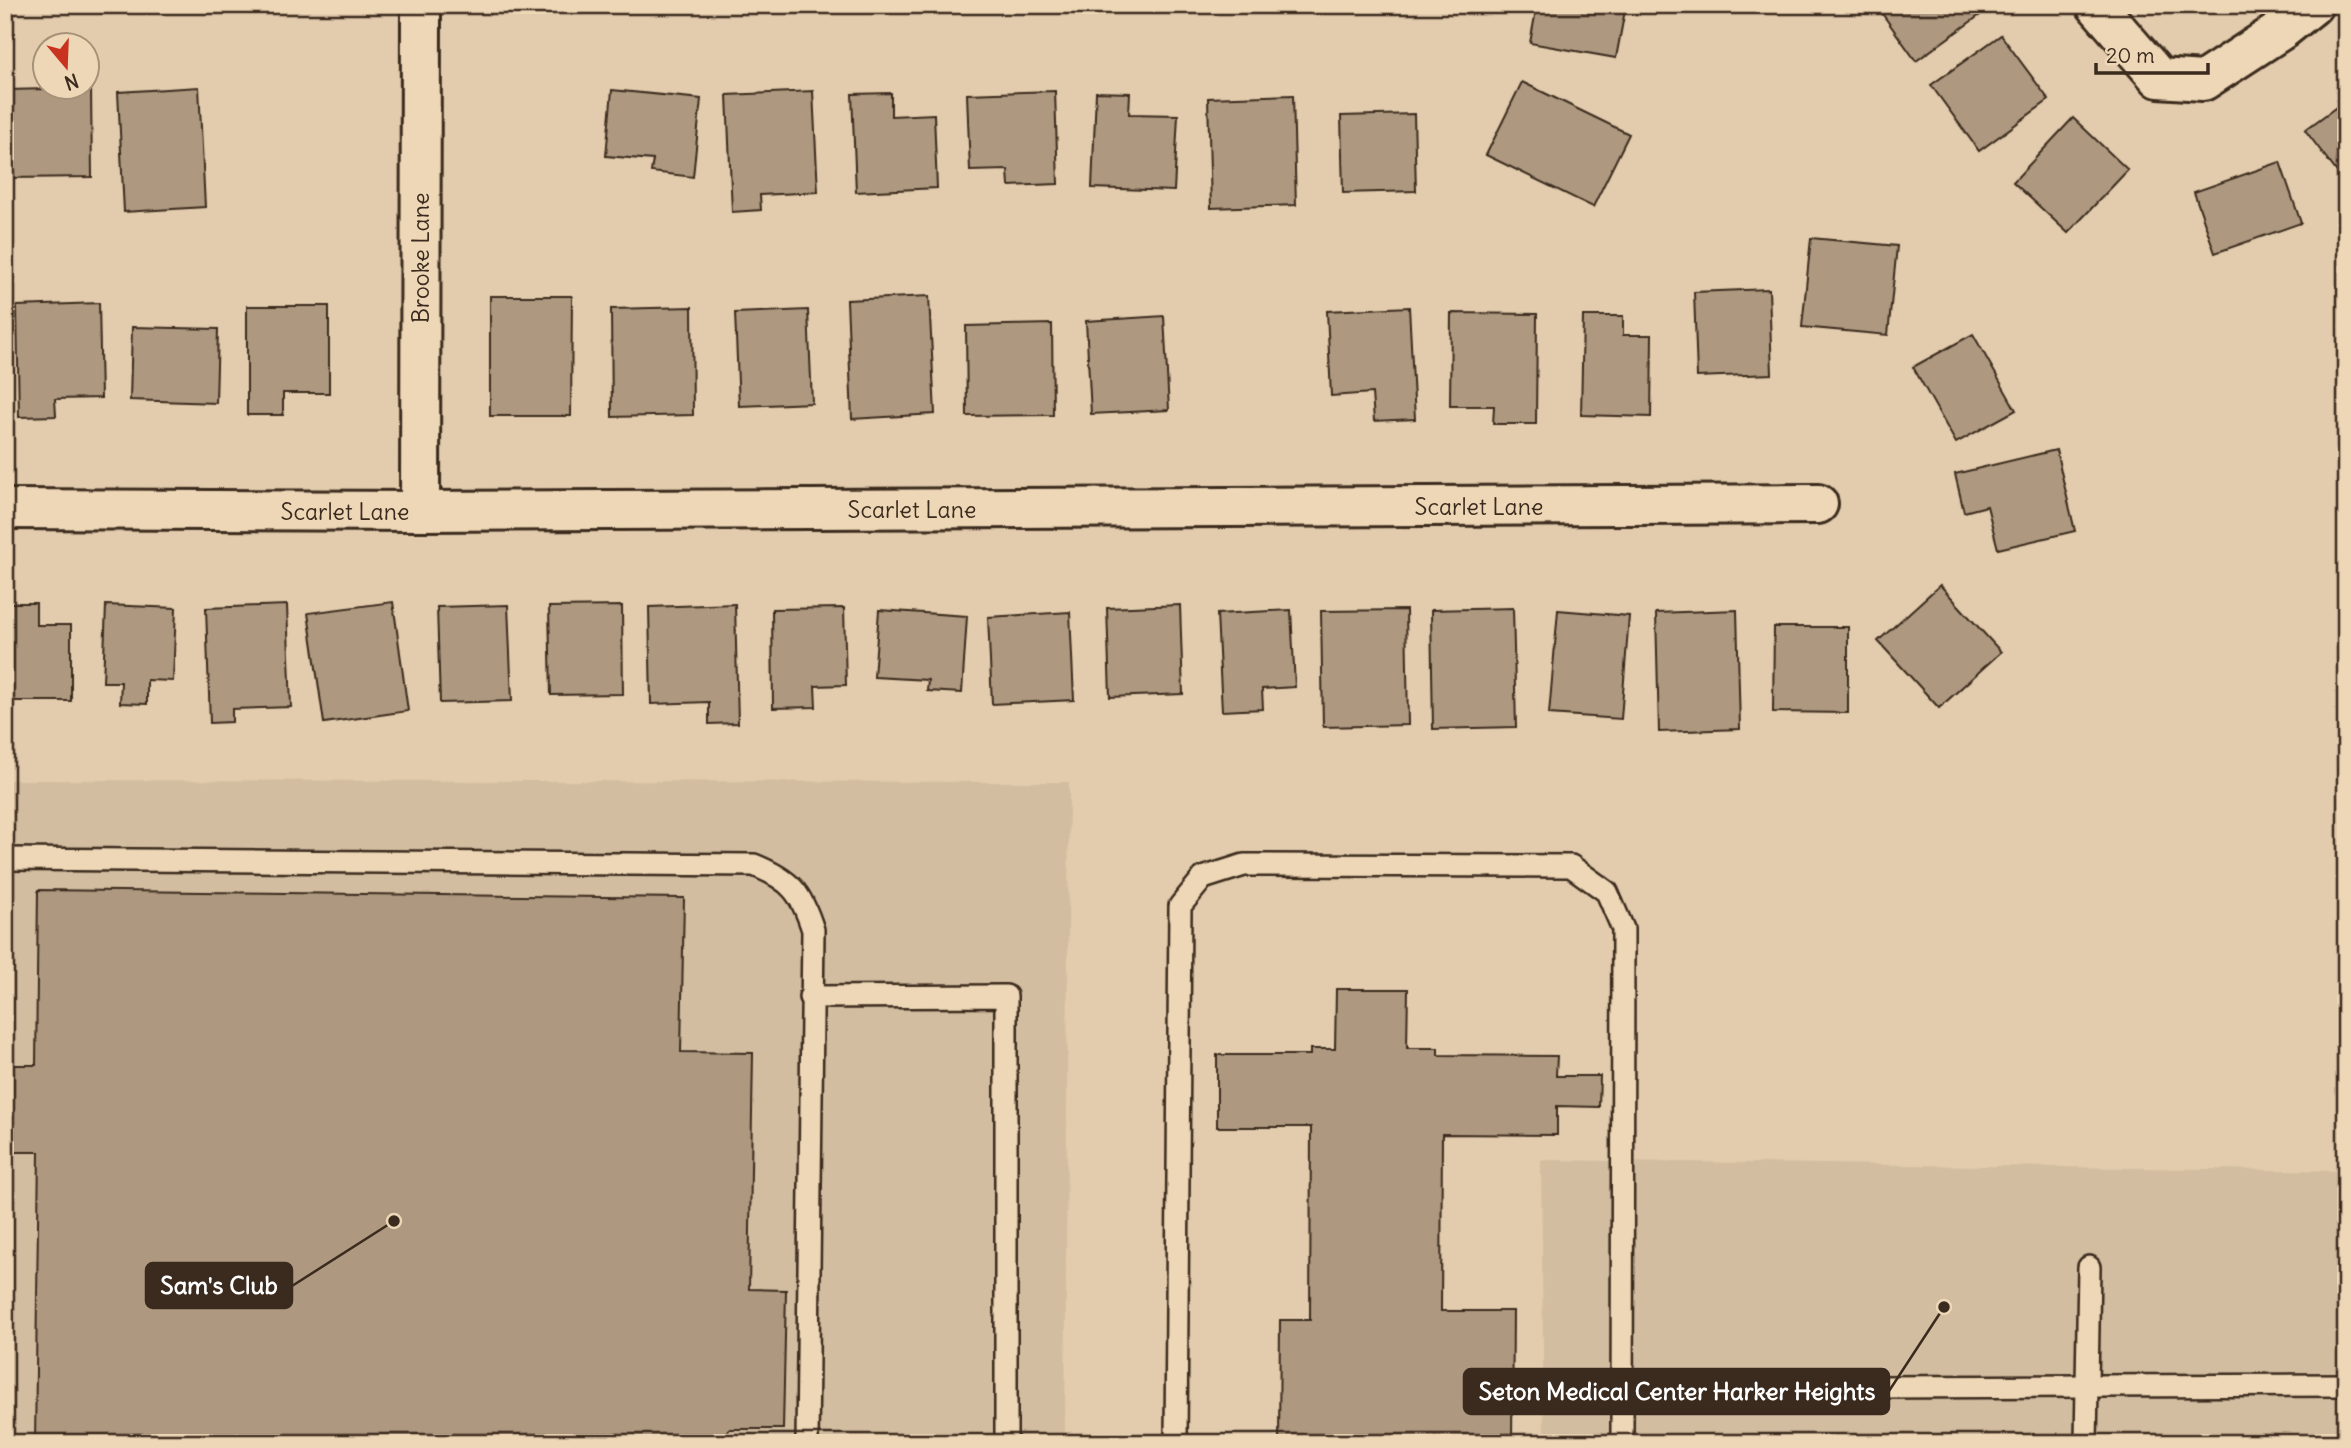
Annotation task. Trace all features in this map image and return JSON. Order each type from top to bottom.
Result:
[{"type":"street","name":"Brooke Lane","points":[[419,511],[421,5]]},
{"type":"street","points":[[2096,5],[2159,78],[2203,81],[2283,29],[2313,5]]},
{"type":"street","name":"Scarlet Lane","points":[[5,509],[419,511],[1818,504]]},
{"type":"lane","points":[[5,859],[754,866],[777,875],[795,889],[813,930],[810,997],[807,1443]]},
{"type":"lane","points":[[1176,1443],[1181,906],[1203,878],[1244,865],[1571,866],[1607,892],[1623,929],[1622,1443]]},
{"type":"lane","points":[[810,997],[1006,996],[1006,1443]]},
{"type":"lane","points":[[2086,1443],[2089,1267]]},
{"type":"lane","points":[[1622,1388],[2346,1385]]},
{"type":"shaded area","points":[[5,780],[1069,782],[1065,1443],[5,1443]]},
{"type":"shaded area","points":[[1541,1160],[2346,1171],[2346,1443],[1544,1443]]},
{"type":"building","points":[[1537,5],[1626,5],[1616,58],[1530,43]]},
{"type":"building","points":[[1876,5],[1984,5],[1987,10],[1916,61]]},
{"type":"building","points":[[2001,35],[2049,100],[1979,151],[1931,85]]},
{"type":"building","points":[[1522,82],[1629,134],[1593,207],[1486,155]]},
{"type":"building","points":[[199,87],[205,207],[124,212],[118,92]]},
{"type":"building","points":[[32,89],[32,102],[91,102],[92,177],[9,178],[7,90]]},
{"type":"building","points":[[612,90],[701,99],[693,177],[651,172],[653,160],[606,156]]},
{"type":"building","points":[[813,91],[818,192],[760,195],[761,210],[732,212],[727,95]]},
{"type":"building","points":[[1055,91],[1058,184],[1009,186],[1008,170],[970,171],[967,94]]},
{"type":"building","points":[[1096,92],[1130,93],[1129,114],[1178,115],[1174,191],[1092,188]]},
{"type":"building","points":[[891,93],[891,116],[934,114],[937,188],[856,192],[852,94]]},
{"type":"building","points":[[1293,95],[1296,205],[1211,208],[1208,98]]},
{"type":"building","points":[[2346,100],[2346,184],[2305,130]]},
{"type":"building","points":[[1414,114],[1416,191],[1343,193],[1341,116]]},
{"type":"building","points":[[2073,118],[2128,170],[2068,233],[2013,182]]},
{"type":"building","points":[[2280,162],[2301,223],[2215,253],[2194,192]]},
{"type":"building","points":[[1811,238],[1897,246],[1888,335],[1802,327]]},
{"type":"building","points":[[1769,289],[1772,374],[1697,377],[1694,292]]},
{"type":"building","points":[[490,296],[572,296],[571,416],[490,416]]},
{"type":"building","points":[[929,296],[935,414],[852,419],[847,300]]},
{"type":"building","points":[[99,303],[101,398],[55,399],[56,416],[19,417],[17,306]]},
{"type":"building","points":[[247,306],[329,306],[329,393],[283,393],[283,415],[247,415]]},
{"type":"building","points":[[692,307],[693,415],[612,417],[611,309]]},
{"type":"building","points":[[1409,307],[1415,419],[1374,421],[1372,393],[1331,396],[1327,311]]},
{"type":"building","points":[[808,310],[812,403],[739,406],[735,313]]},
{"type":"building","points":[[1451,313],[1537,314],[1536,424],[1493,424],[1494,406],[1450,406]]},
{"type":"building","points":[[1164,316],[1169,410],[1091,414],[1086,321]]},
{"type":"building","points":[[1583,316],[1623,316],[1623,335],[1652,335],[1651,417],[1581,415]]},
{"type":"building","points":[[1052,324],[1053,415],[967,416],[966,326]]},
{"type":"building","points":[[132,327],[218,329],[216,403],[130,400]]},
{"type":"building","points":[[1973,334],[2016,410],[1956,443],[1913,367]]},
{"type":"building","points":[[2056,450],[2075,531],[1998,549],[1987,506],[1964,512],[1955,474]]},
{"type":"building","points":[[1940,585],[2001,652],[1939,708],[1878,641]]},
{"type":"building","points":[[393,602],[408,711],[324,723],[308,613]]},
{"type":"building","points":[[5,603],[36,603],[36,625],[71,625],[71,701],[5,701]]},
{"type":"building","points":[[735,604],[738,723],[709,724],[709,702],[651,704],[649,607]]},
{"type":"building","points":[[106,605],[176,608],[173,681],[147,680],[147,704],[120,703],[121,682],[103,682]]},
{"type":"building","points":[[287,605],[291,707],[232,709],[232,722],[210,723],[206,608]]},
{"type":"building","points":[[508,605],[512,701],[440,703],[437,607]]},
{"type":"building","points":[[1180,605],[1183,694],[1110,697],[1107,608]]},
{"type":"building","points":[[622,606],[623,694],[551,695],[549,607]]},
{"type":"building","points":[[844,608],[846,685],[815,686],[816,707],[773,708],[772,609]]},
{"type":"building","points":[[1513,608],[1516,727],[1433,729],[1431,610]]},
{"type":"building","points":[[879,610],[967,616],[962,693],[927,691],[928,680],[874,677]]},
{"type":"building","points":[[1291,610],[1295,687],[1262,689],[1263,709],[1222,711],[1217,614]]},
{"type":"building","points":[[1406,610],[1408,725],[1323,727],[1321,611]]},
{"type":"building","points":[[1558,610],[1629,616],[1621,719],[1549,714]]},
{"type":"building","points":[[1737,610],[1740,729],[1659,732],[1656,613]]},
{"type":"building","points":[[1070,612],[1074,700],[992,704],[988,617]]},
{"type":"building","points":[[1774,627],[1848,627],[1848,713],[1773,712]]},
{"type":"building","points":[[38,890],[684,898],[681,1052],[753,1053],[749,1289],[786,1290],[783,1429],[730,1429],[714,1443],[35,1443],[39,1152],[5,1152],[5,1065],[36,1065]]},
{"type":"building","points":[[1336,989],[1408,989],[1407,1048],[1438,1048],[1438,1055],[1557,1056],[1556,1076],[1600,1076],[1599,1107],[1557,1106],[1557,1135],[1442,1134],[1441,1311],[1513,1311],[1512,1443],[1279,1443],[1280,1320],[1310,1320],[1311,1127],[1217,1127],[1217,1055],[1310,1055],[1310,1049],[1335,1049]]},
{"type":"place","name":"Sam's Club","points":[[394,1221]]},
{"type":"place","name":"Seton Medical Center Harker Heights","points":[[1944,1307]]}]
